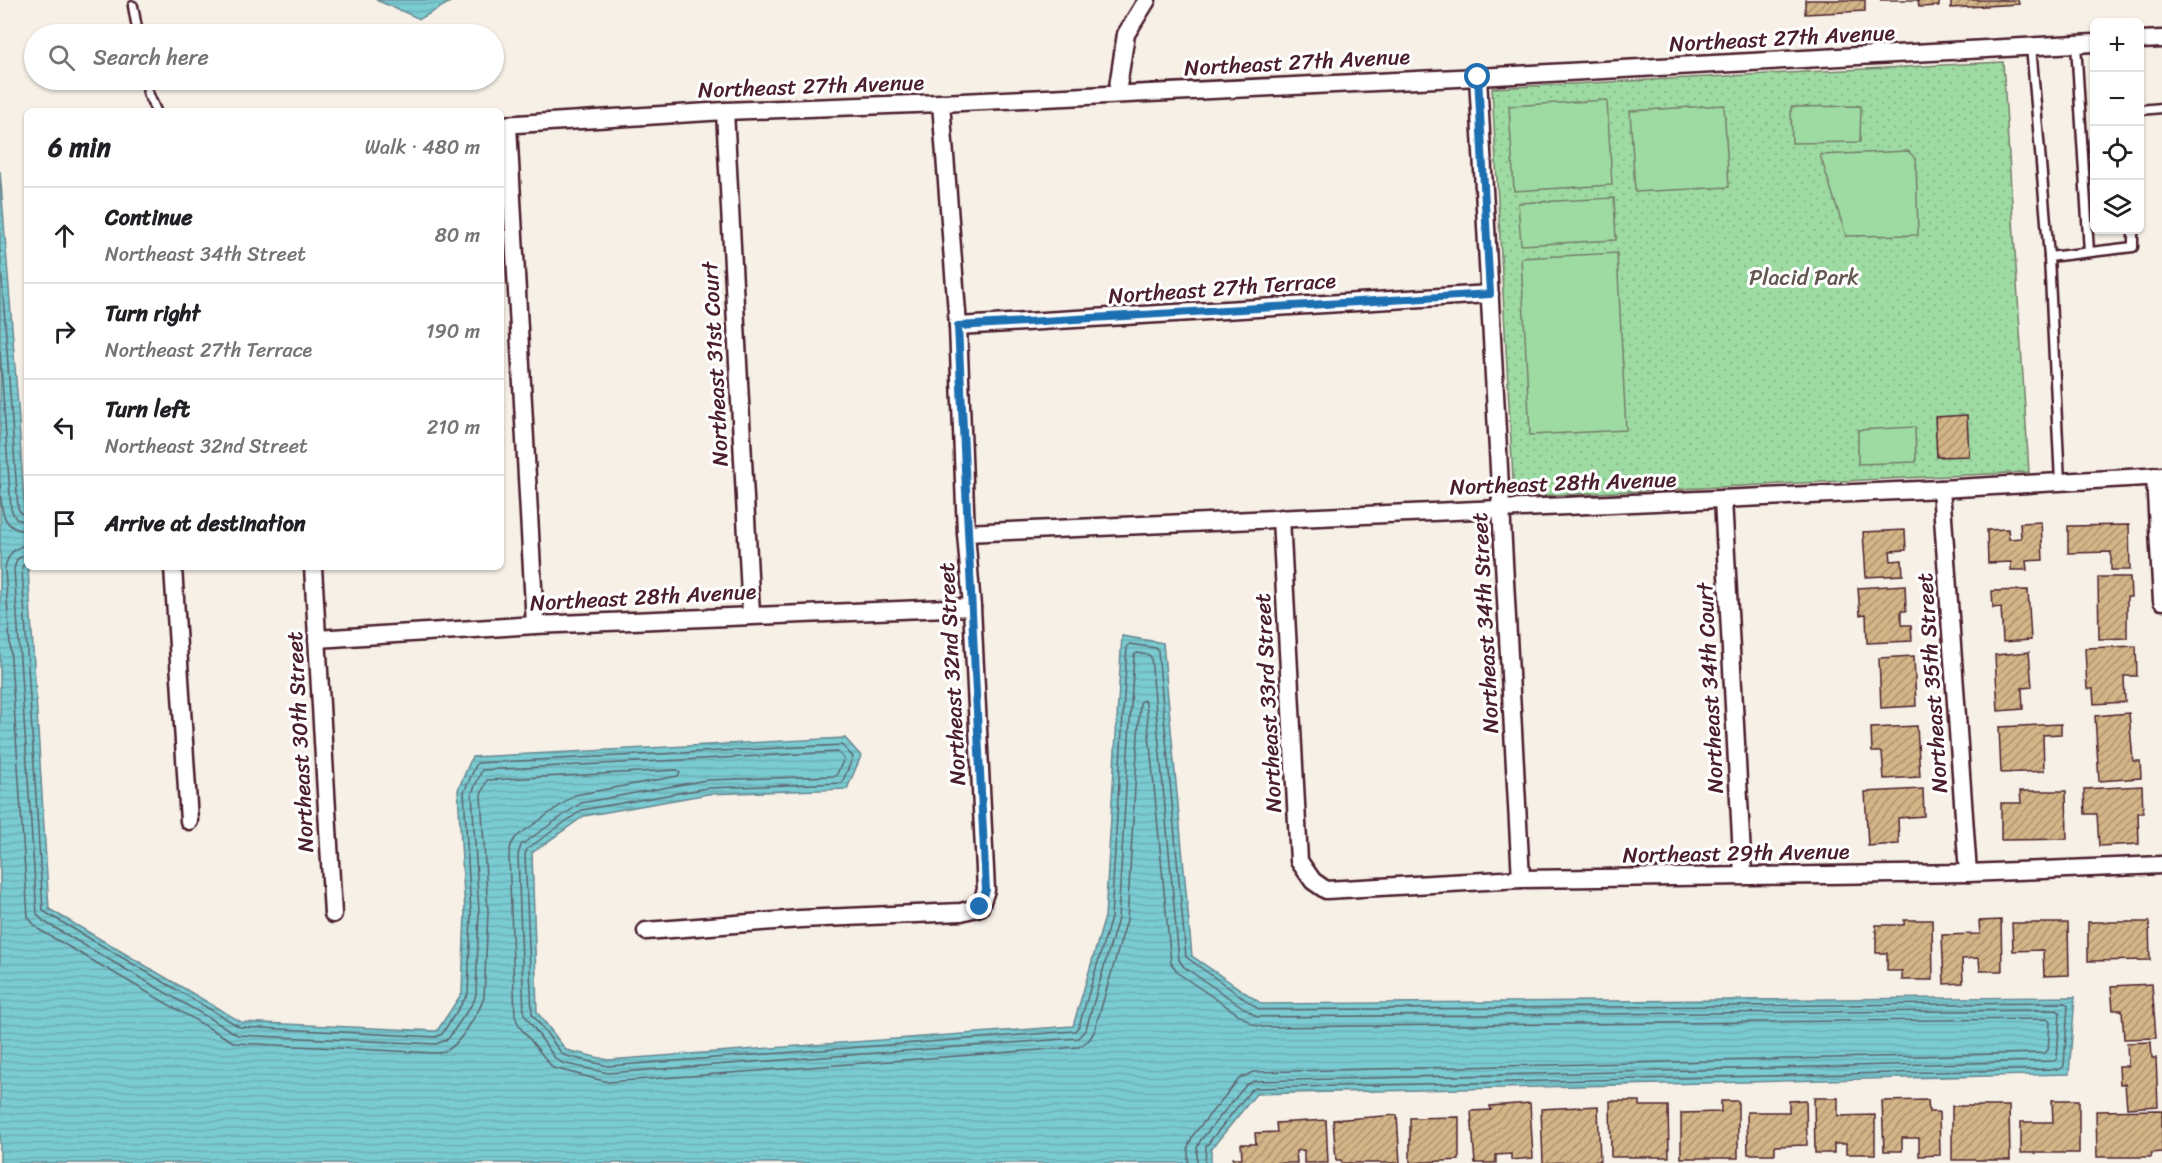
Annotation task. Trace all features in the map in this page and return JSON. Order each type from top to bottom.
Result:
[{"type":"street","points":[[1117,93],[1126,34],[1147,0]]},
{"type":"street","points":[[2144,40],[2162,39]]},
{"type":"street","name":"Northeast 27th Avenue","points":[[504,125],[725,111],[1478,77],[2090,43]]},
{"type":"street","name":"Northeast 34th Street","points":[[1478,77],[1521,879]]},
{"type":"street","name":"Northeast 32nd Street","points":[[646,931],[800,919],[961,912],[980,907],[986,890],[972,607],[966,533],[958,326],[941,103]]},
{"type":"street","name":"Northeast 31st Court","points":[[725,111],[751,614]]},
{"type":"street","points":[[504,125],[535,625]]},
{"type":"street","name":"Northeast 27th Terrace","points":[[958,326],[1490,294]]},
{"type":"street","points":[[2158,476],[2162,601]]},
{"type":"street","name":"Northeast 28th Avenue","points":[[966,533],[1941,489],[2158,476]]},
{"type":"street","name":"Northeast 35th Street","points":[[1941,489],[1968,873]]},
{"type":"street","name":"Northeast 34th Court","points":[[1723,499],[1743,875]]},
{"type":"street","name":"Northeast 33rd Street","points":[[1281,518],[1299,861],[1313,880]]},
{"type":"street","points":[[173,570],[189,821]]},
{"type":"street","name":"Northeast 30th Street","points":[[313,570],[333,914]]},
{"type":"street","name":"Northeast 28th Avenue","points":[[317,639],[751,614],[972,607]]},
{"type":"street","name":"Northeast 29th Avenue","points":[[1313,880],[1326,890],[1521,879],[1968,873],[2162,865]]},
{"type":"lane","points":[[133,6],[136,24]]},
{"type":"lane","points":[[2076,44],[2089,252]]},
{"type":"lane","points":[[2031,46],[2049,257],[2060,482]]},
{"type":"lane","points":[[148,90],[155,108]]},
{"type":"lane","points":[[2144,110],[2162,108]]},
{"type":"lane","points":[[2049,257],[2133,247],[2133,234]]},
{"type":"green space","name":"Placid Park","points":[[2003,62],[2029,472],[1514,497],[1492,88]]},
{"type":"green space","points":[[1607,100],[1612,185],[1514,191],[1509,106]]},
{"type":"green space","points":[[1724,105],[1729,187],[1635,192],[1630,111]]},
{"type":"green space","points":[[1861,106],[1860,142],[1792,143],[1791,107]]},
{"type":"green space","points":[[1908,151],[1916,159],[1918,235],[1846,236],[1820,155]]},
{"type":"green space","points":[[1614,198],[1616,240],[1521,245],[1518,203]]},
{"type":"green space","points":[[1617,253],[1626,430],[1530,435],[1521,258]]},
{"type":"green space","points":[[1915,427],[1916,462],[1858,464],[1858,430]]},
{"type":"water","points":[[376,0],[454,0],[420,19]]},
{"type":"water","points":[[0,171],[24,503],[24,570],[28,570],[49,909],[241,1022],[437,1031],[462,993],[465,913],[458,790],[472,757],[845,738],[861,756],[847,789],[708,794],[584,816],[532,853],[537,1012],[566,1050],[608,1060],[1073,1026],[1105,917],[1122,636],[1163,643],[1192,956],[1262,1004],[2075,997],[2069,1074],[1256,1094],[1211,1149],[1211,1163],[0,1163]]},
{"type":"building","points":[[1805,0],[1865,0],[1865,11],[1805,14]]},
{"type":"building","points":[[1918,0],[1939,0],[1939,6],[1919,7]]},
{"type":"building","points":[[1951,0],[2018,0],[2019,4],[1951,8]]},
{"type":"building","points":[[1967,415],[1969,456],[1937,457],[1935,417]]},
{"type":"building","points":[[2041,522],[2043,560],[2026,561],[2027,570],[2011,570],[2011,562],[1988,563],[1987,530],[2008,529],[2009,539],[2021,538],[2020,523]]},
{"type":"building","points":[[2129,525],[2130,570],[2111,570],[2111,552],[2068,553],[2068,526]]},
{"type":"building","points":[[1905,530],[1906,550],[1890,551],[1891,561],[1902,560],[1903,575],[1866,577],[1863,532]]},
{"type":"building","points":[[2098,577],[2130,577],[2131,597],[2127,597],[2127,638],[2099,639]]},
{"type":"building","points":[[1905,585],[1906,611],[1901,611],[1901,625],[1911,625],[1912,641],[1867,643],[1866,614],[1860,615],[1858,588]]},
{"type":"building","points":[[2028,590],[2031,640],[2003,642],[2001,607],[1993,608],[1992,591]]},
{"type":"building","points":[[2136,646],[2137,676],[2124,676],[2125,702],[2094,704],[2093,689],[2087,689],[2085,648]]},
{"type":"building","points":[[2029,652],[2032,687],[2022,688],[2023,709],[1998,711],[1995,655]]},
{"type":"building","points":[[1914,656],[1916,706],[1881,708],[1879,658]]},
{"type":"building","points":[[2129,713],[2133,761],[2140,761],[2141,778],[2099,781],[2095,716]]},
{"type":"building","points":[[2061,724],[2061,734],[2043,735],[2044,771],[2001,773],[1999,727]]},
{"type":"building","points":[[1917,726],[1920,777],[1884,779],[1882,752],[1872,752],[1871,728]]},
{"type":"building","points":[[2142,786],[2143,813],[2138,813],[2139,844],[2099,846],[2097,814],[2085,814],[2084,789]]},
{"type":"building","points":[[1923,789],[1924,816],[1898,818],[1899,844],[1868,846],[1865,792]]},
{"type":"building","points":[[2020,791],[2066,791],[2067,839],[2001,840],[2001,803],[2021,803]]},
{"type":"building","points":[[1904,920],[1932,920],[1933,980],[1902,980],[1902,971],[1887,971],[1887,953],[1876,953],[1876,925],[1904,925]]},
{"type":"building","points":[[2001,920],[2002,971],[1980,971],[1979,958],[1962,959],[1963,983],[1944,984],[1942,935],[1980,934],[1979,921]]},
{"type":"building","points":[[2088,922],[2149,922],[2150,960],[2088,961]]},
{"type":"building","points":[[2012,923],[2068,923],[2069,975],[2044,976],[2043,950],[2013,951]]},
{"type":"building","points":[[2152,984],[2156,1038],[2124,1039],[2122,1010],[2113,1010],[2111,986]]},
{"type":"building","points":[[2151,1042],[2152,1058],[2156,1058],[2158,1106],[2127,1108],[2125,1084],[2120,1084],[2119,1066],[2128,1066],[2127,1043]]},
{"type":"building","points":[[1814,1098],[1838,1098],[1838,1116],[1875,1115],[1875,1154],[1846,1154],[1846,1144],[1834,1144],[1834,1153],[1815,1153]]},
{"type":"building","points":[[1806,1100],[1807,1145],[1775,1146],[1775,1154],[1748,1154],[1747,1112],[1789,1112],[1789,1101]]},
{"type":"building","points":[[1928,1100],[1929,1112],[1939,1112],[1940,1155],[1919,1156],[1919,1138],[1902,1138],[1902,1151],[1884,1151],[1882,1101]]},
{"type":"building","points":[[2052,1100],[2079,1100],[2079,1153],[2021,1153],[2021,1122],[2053,1122]]},
{"type":"building","points":[[1610,1101],[1640,1101],[1640,1106],[1668,1106],[1669,1157],[1611,1157]]},
{"type":"building","points":[[1721,1101],[1738,1101],[1738,1158],[1681,1158],[1681,1113],[1721,1112]]},
{"type":"building","points":[[1530,1103],[1533,1158],[1511,1160],[1511,1154],[1496,1155],[1496,1163],[1475,1163],[1471,1111],[1491,1110],[1490,1106]]},
{"type":"building","points":[[1598,1106],[1600,1161],[1543,1163],[1541,1109]]},
{"type":"building","points":[[1952,1106],[2009,1106],[2010,1160],[1952,1160]]},
{"type":"building","points":[[2162,1110],[2162,1152],[2152,1153],[2151,1157],[2097,1157],[2096,1111]]},
{"type":"building","points":[[1397,1115],[1400,1163],[1342,1163],[1341,1160],[1336,1160],[1333,1120]]},
{"type":"building","points":[[1459,1117],[1459,1160],[1410,1163],[1410,1118]]},
{"type":"building","points":[[1326,1120],[1328,1163],[1304,1163],[1304,1150],[1296,1151],[1297,1163],[1233,1163],[1233,1158],[1242,1158],[1241,1144],[1256,1144],[1255,1133],[1277,1132],[1276,1123]]},
{"type":"route","points":[[980,907],[986,890],[972,607],[966,533],[958,326],[1490,294],[1478,77]]}]
